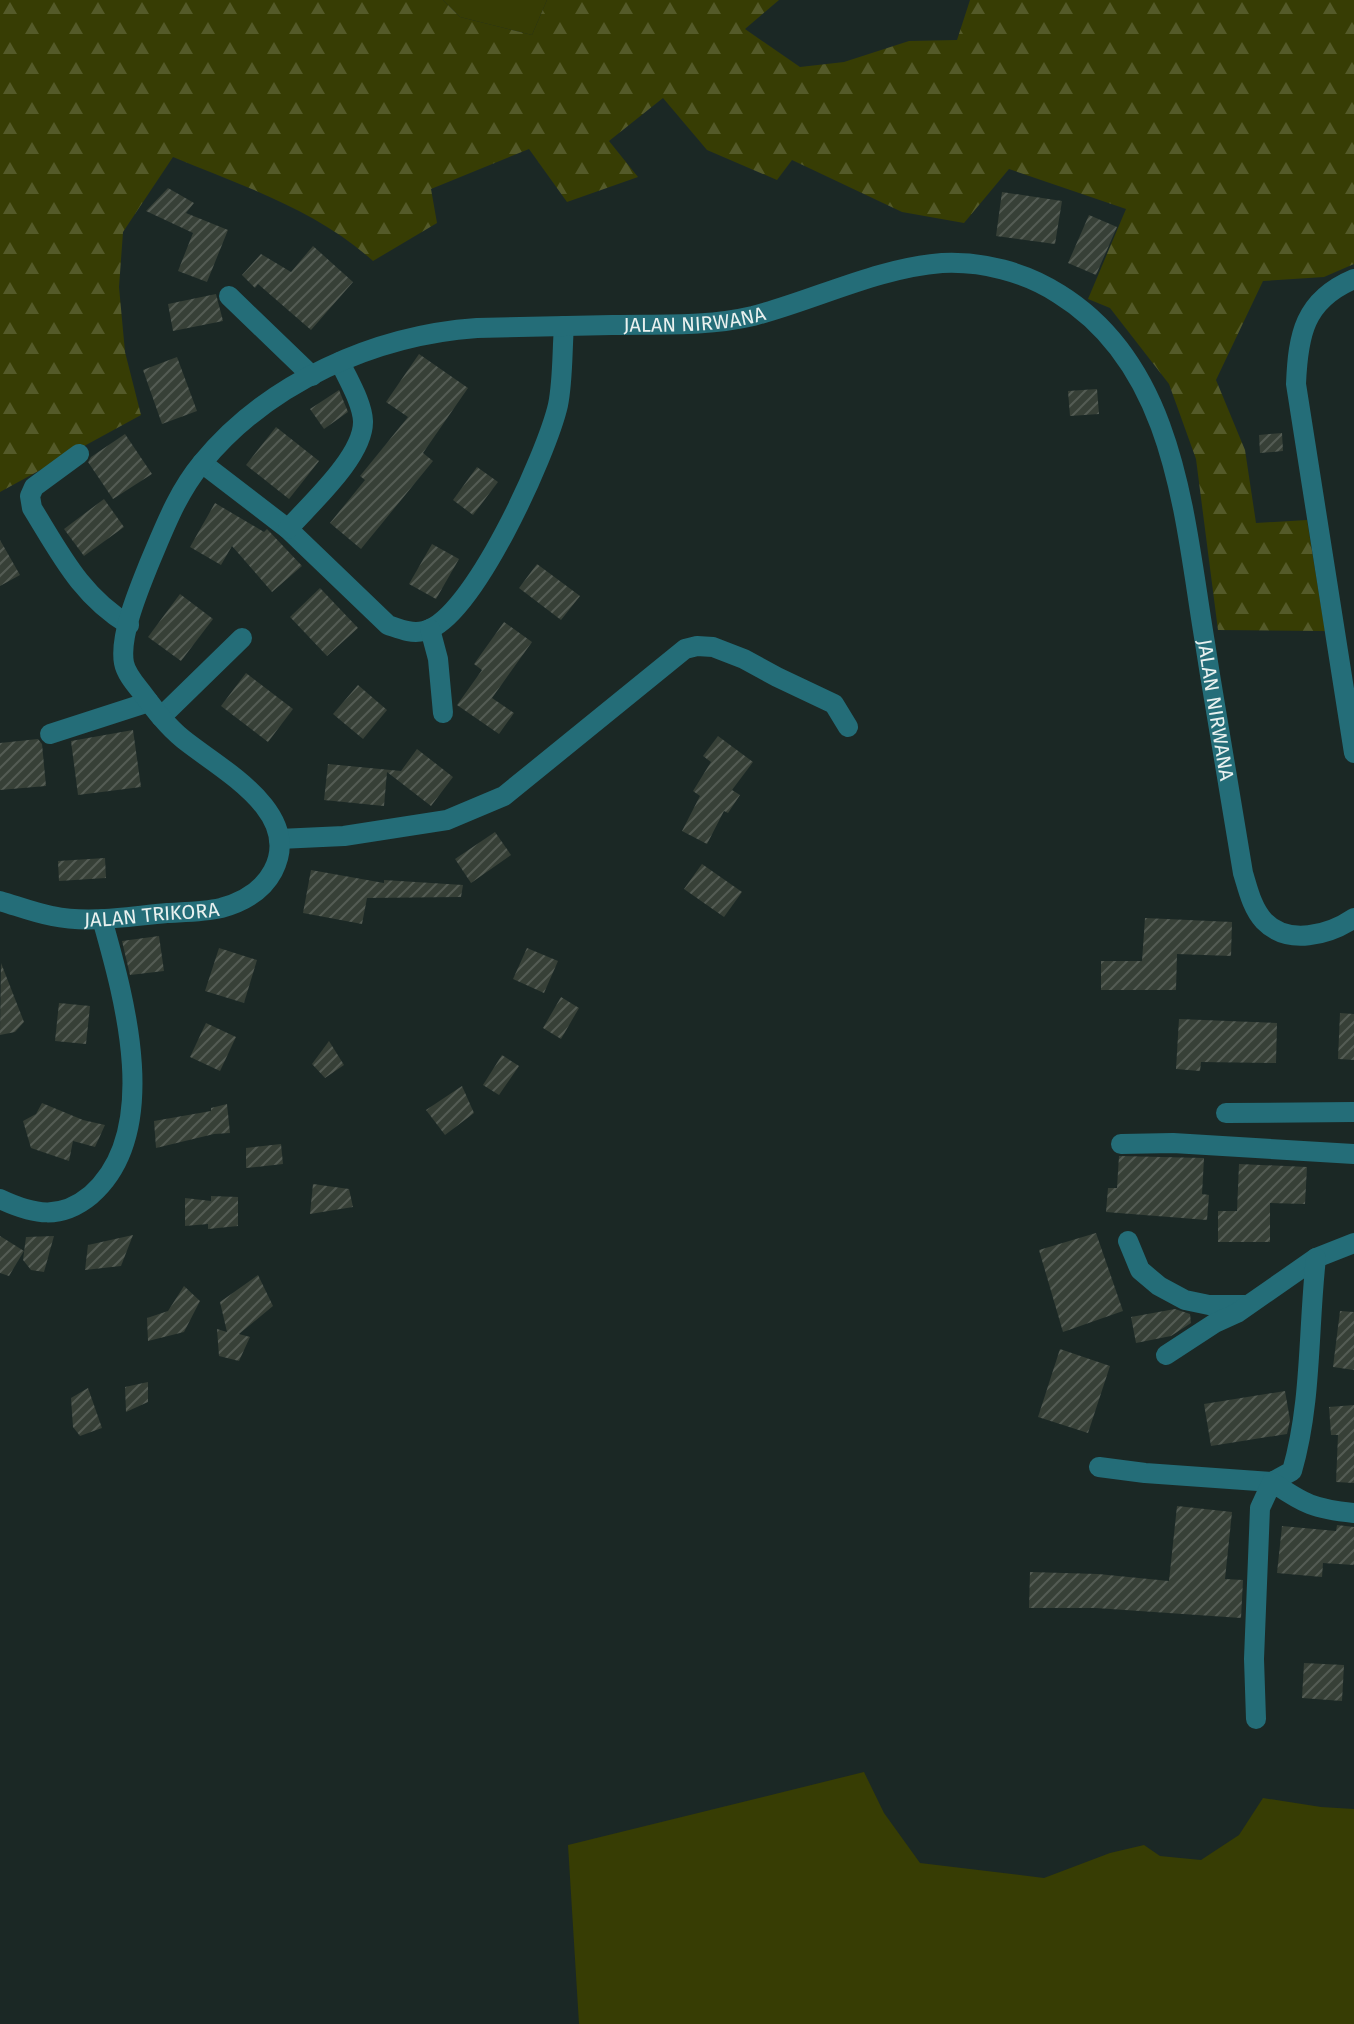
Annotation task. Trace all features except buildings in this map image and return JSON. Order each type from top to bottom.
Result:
[{"type":"street","name":"JALAN NIRWANA","points":[[279,847],[273,818],[265,806],[235,777],[181,737],[155,709],[124,663],[125,640],[138,591],[173,507],[202,463],[255,411],[340,362],[402,339],[442,331],[700,325],[752,316],[908,268],[944,263],[978,265],[1015,273],[1043,284],[1079,306],[1122,351],[1144,384],[1163,428],[1181,500],[1243,873],[1250,897],[1264,920],[1279,931],[1302,936],[1322,934],[1354,918]]},
{"type":"street","points":[[1354,279],[1328,293],[1305,323],[1297,348],[1296,384],[1354,753]]},
{"type":"street","points":[[229,296],[312,376]]},
{"type":"street","points":[[202,463],[288,529],[388,625],[407,632],[430,629],[446,620],[472,586],[532,480],[548,442],[559,402],[564,326]]},
{"type":"street","points":[[288,529],[352,456],[361,437],[362,411],[340,362]]},
{"type":"street","points":[[79,454],[34,487],[30,496],[32,508],[73,575],[92,598],[129,625]]},
{"type":"street","points":[[430,629],[438,659],[443,713]]},
{"type":"street","points":[[50,734],[155,709],[242,638]]},
{"type":"street","points":[[279,847],[447,820],[504,796],[685,649],[697,646],[713,647],[744,659],[834,704],[848,727]]},
{"type":"street","name":"JALAN TRIKORA","points":[[0,901],[52,916],[102,919],[216,909],[239,903],[254,894],[269,878],[279,847]]},
{"type":"street","points":[[0,1199],[46,1212],[62,1213],[75,1208],[102,1185],[115,1167],[124,1144],[131,1105],[131,1059],[123,1001],[102,919]]},
{"type":"street","points":[[1226,1113],[1354,1112]]},
{"type":"street","points":[[1121,1144],[1173,1143],[1354,1154]]},
{"type":"street","points":[[1128,1241],[1140,1270],[1159,1286],[1185,1300],[1209,1305],[1245,1305]]},
{"type":"street","points":[[1166,1355],[1215,1323],[1237,1313],[1316,1258],[1354,1243]]},
{"type":"street","points":[[1256,1719],[1254,1659],[1260,1508],[1272,1482],[1292,1471],[1298,1448],[1316,1258]]},
{"type":"street","points":[[1099,1467],[1272,1482],[1302,1503],[1354,1513]]},
{"type":"green space","points":[[0,0],[443,0],[460,17],[532,35],[547,0],[779,0],[745,29],[800,67],[844,62],[909,41],[957,40],[970,0],[1354,0],[1354,264],[1324,277],[1263,281],[1216,380],[1245,450],[1256,523],[1307,520],[1325,631],[1218,630],[1196,459],[1169,384],[1110,308],[1088,299],[1126,209],[1009,169],[964,223],[902,212],[792,160],[777,180],[707,150],[663,98],[609,141],[638,177],[567,202],[529,149],[431,189],[437,223],[373,261],[304,213],[173,157],[123,232],[119,287],[125,352],[141,415],[0,492]]},
{"type":"green space","points":[[443,0],[547,0],[532,35],[460,17]]},
{"type":"green space","points":[[864,1772],[884,1813],[920,1863],[1044,1878],[1110,1853],[1144,1845],[1160,1856],[1201,1860],[1239,1835],[1263,1798],[1354,1809],[1354,2024],[579,2024],[568,1845]]}]
